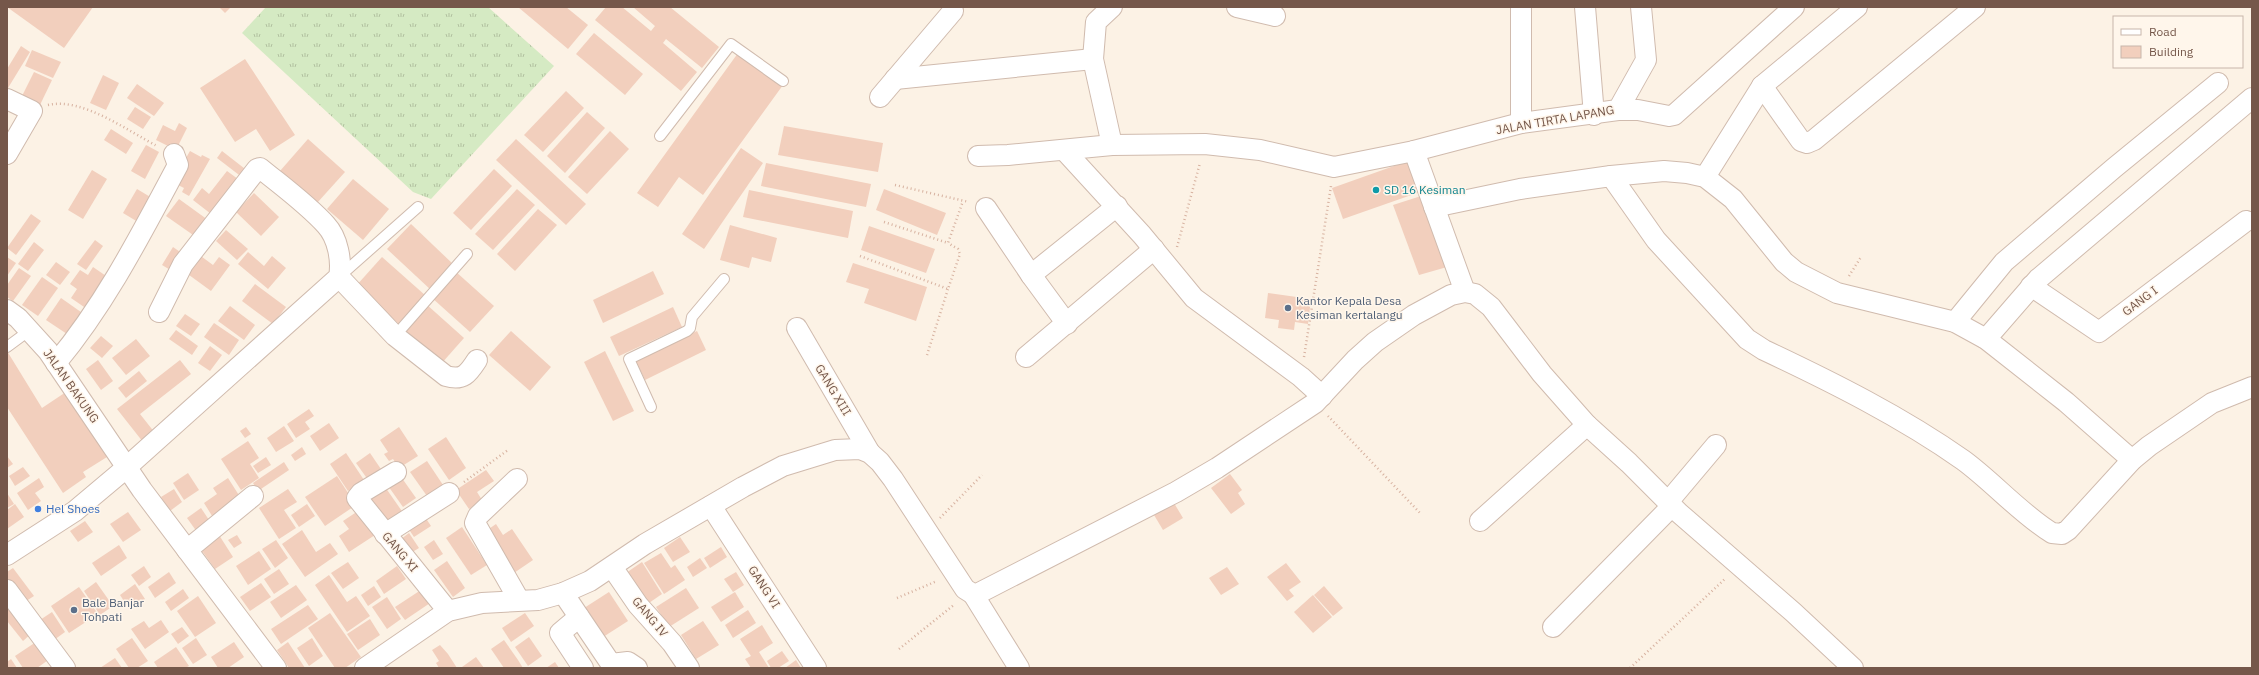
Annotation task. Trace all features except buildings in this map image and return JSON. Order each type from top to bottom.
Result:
[{"type":"street","points":[[1112,7],[1096,22],[1093,59],[1112,145]]},
{"type":"street","points":[[1237,7],[1275,16]]},
{"type":"street","points":[[1521,7],[1521,123]]},
{"type":"street","points":[[1585,7],[1594,115]]},
{"type":"street","name":"JALAN TIRTA LAPANG","points":[[1334,167],[1414,151],[1521,123],[1594,115],[1618,110],[1646,60],[1641,7]]},
{"type":"street","points":[[1618,110],[1638,110],[1669,116],[1674,115],[1794,7]]},
{"type":"street","points":[[1705,177],[1762,86],[1858,7]]},
{"type":"street","points":[[1762,86],[1801,141],[1807,143],[1814,140],[1975,7]]},
{"type":"street","points":[[880,97],[953,11]]},
{"type":"street","points":[[895,79],[1093,59]]},
{"type":"street","points":[[1955,322],[2004,262],[2114,168],[2218,84]]},
{"type":"street","points":[[7,98],[32,111],[7,154]]},
{"type":"street","points":[[1986,339],[2031,286],[2252,98]]},
{"type":"street","points":[[978,156],[1112,145],[1205,144],[1260,150],[1334,167]]},
{"type":"street","points":[[1065,150],[1117,206],[1194,298],[1301,377],[1318,400]]},
{"type":"street","points":[[1414,151],[1465,292]]},
{"type":"street","points":[[56,363],[84,327],[128,258],[178,165],[174,154]]},
{"type":"street","points":[[7,555],[75,511],[128,468],[339,277],[341,264],[337,247],[327,225],[260,168],[257,169],[183,264],[160,312]]},
{"type":"street","points":[[1434,207],[1520,189],[1611,176],[1664,171],[1687,173],[1705,177],[1733,198],[1784,262],[1808,279],[1837,293],[1955,322],[1986,339],[2066,402],[2132,460]]},
{"type":"street","points":[[1611,176],[1656,240],[1747,339],[1764,350],[1880,409],[1937,443],[1964,461],[2052,533],[2062,534],[2068,530],[2132,460],[2175,427],[2212,403],[2252,387]]},
{"type":"street","points":[[1031,275],[1117,206]]},
{"type":"street","points":[[986,208],[1031,275],[1067,324]]},
{"type":"street","name":"GANG I","points":[[2031,286],[2099,332],[2246,221]]},
{"type":"street","points":[[1026,357],[1067,324],[1154,249]]},
{"type":"street","points":[[339,277],[395,336],[446,376],[455,379],[463,378],[467,375],[477,360]]},
{"type":"street","points":[[972,594],[986,589],[1176,492],[1267,436],[1318,400],[1354,360],[1375,342],[1414,315],[1451,295],[1465,292],[1475,294],[1491,306],[1542,374],[1587,425],[1629,463],[1670,504],[1852,668]]},
{"type":"street","name":"JALAN BAKUNG","points":[[7,310],[30,330],[56,363],[128,468],[187,550],[276,668]]},
{"type":"street","name":"GANG XIII","points":[[797,328],[870,452],[893,479],[955,573],[972,594],[1019,668]]},
{"type":"street","points":[[1480,520],[1587,425]]},
{"type":"street","points":[[1553,627],[1670,504],[1716,445]]},
{"type":"street","points":[[365,668],[448,611],[482,603],[538,600],[564,593],[590,581],[645,544],[784,466],[835,450],[850,448],[870,452]]},
{"type":"street","name":"GANG XI","points":[[396,472],[361,493],[357,496],[357,500],[448,611]]},
{"type":"street","points":[[517,478],[478,516],[475,523],[519,600]]},
{"type":"street","points":[[385,534],[449,493]]},
{"type":"street","points":[[187,550],[253,496]]},
{"type":"street","name":"GANG VI","points":[[711,506],[816,668]]},
{"type":"street","name":"GANG IV","points":[[612,567],[638,605],[672,643],[689,668]]},
{"type":"street","points":[[7,590],[65,668]]},
{"type":"street","points":[[564,593],[609,666],[628,662],[637,668]]},
{"type":"street","points":[[579,617],[560,633],[583,668]]},
{"type":"lane","points":[[660,136],[731,44],[783,81]]},
{"type":"lane","points":[[339,277],[418,207]]},
{"type":"lane","points":[[395,336],[467,254]]},
{"type":"lane","points":[[651,407],[629,359],[687,331],[690,328],[692,317],[724,279]]},
{"type":"lane","points":[[7,347],[30,330]]},
{"type":"path","points":[[32,111],[55,104],[75,106],[114,122],[174,154]]},
{"type":"path","points":[[1171,271],[1205,144]]},
{"type":"path","points":[[1301,377],[1334,167]]},
{"type":"path","points":[[895,185],[986,208]]},
{"type":"path","points":[[948,243],[963,201]]},
{"type":"path","points":[[884,222],[948,243],[958,249],[960,254],[927,355]]},
{"type":"path","points":[[860,256],[948,289]]},
{"type":"path","points":[[1318,400],[1420,513]]},
{"type":"path","points":[[449,493],[508,450]]},
{"type":"path","points":[[927,532],[982,474]]},
{"type":"path","points":[[1630,668],[1739,566]]},
{"type":"path","points":[[897,598],[955,573]]},
{"type":"path","points":[[899,649],[972,594]]},
{"type":"green space","points":[[266,7],[488,7],[554,66],[431,199],[413,192],[242,33]]},
{"type":"place","name":"SD 16 Kesiman","points":[[1376,190]]},
{"type":"place","name":"Kantor Kepala Desa Kesiman kertalangu","points":[[1288,308]]},
{"type":"place","name":"Hel Shoes","points":[[38,509]]},
{"type":"place","name":"Bale Banjar Tohpati","points":[[74,610]]}]
